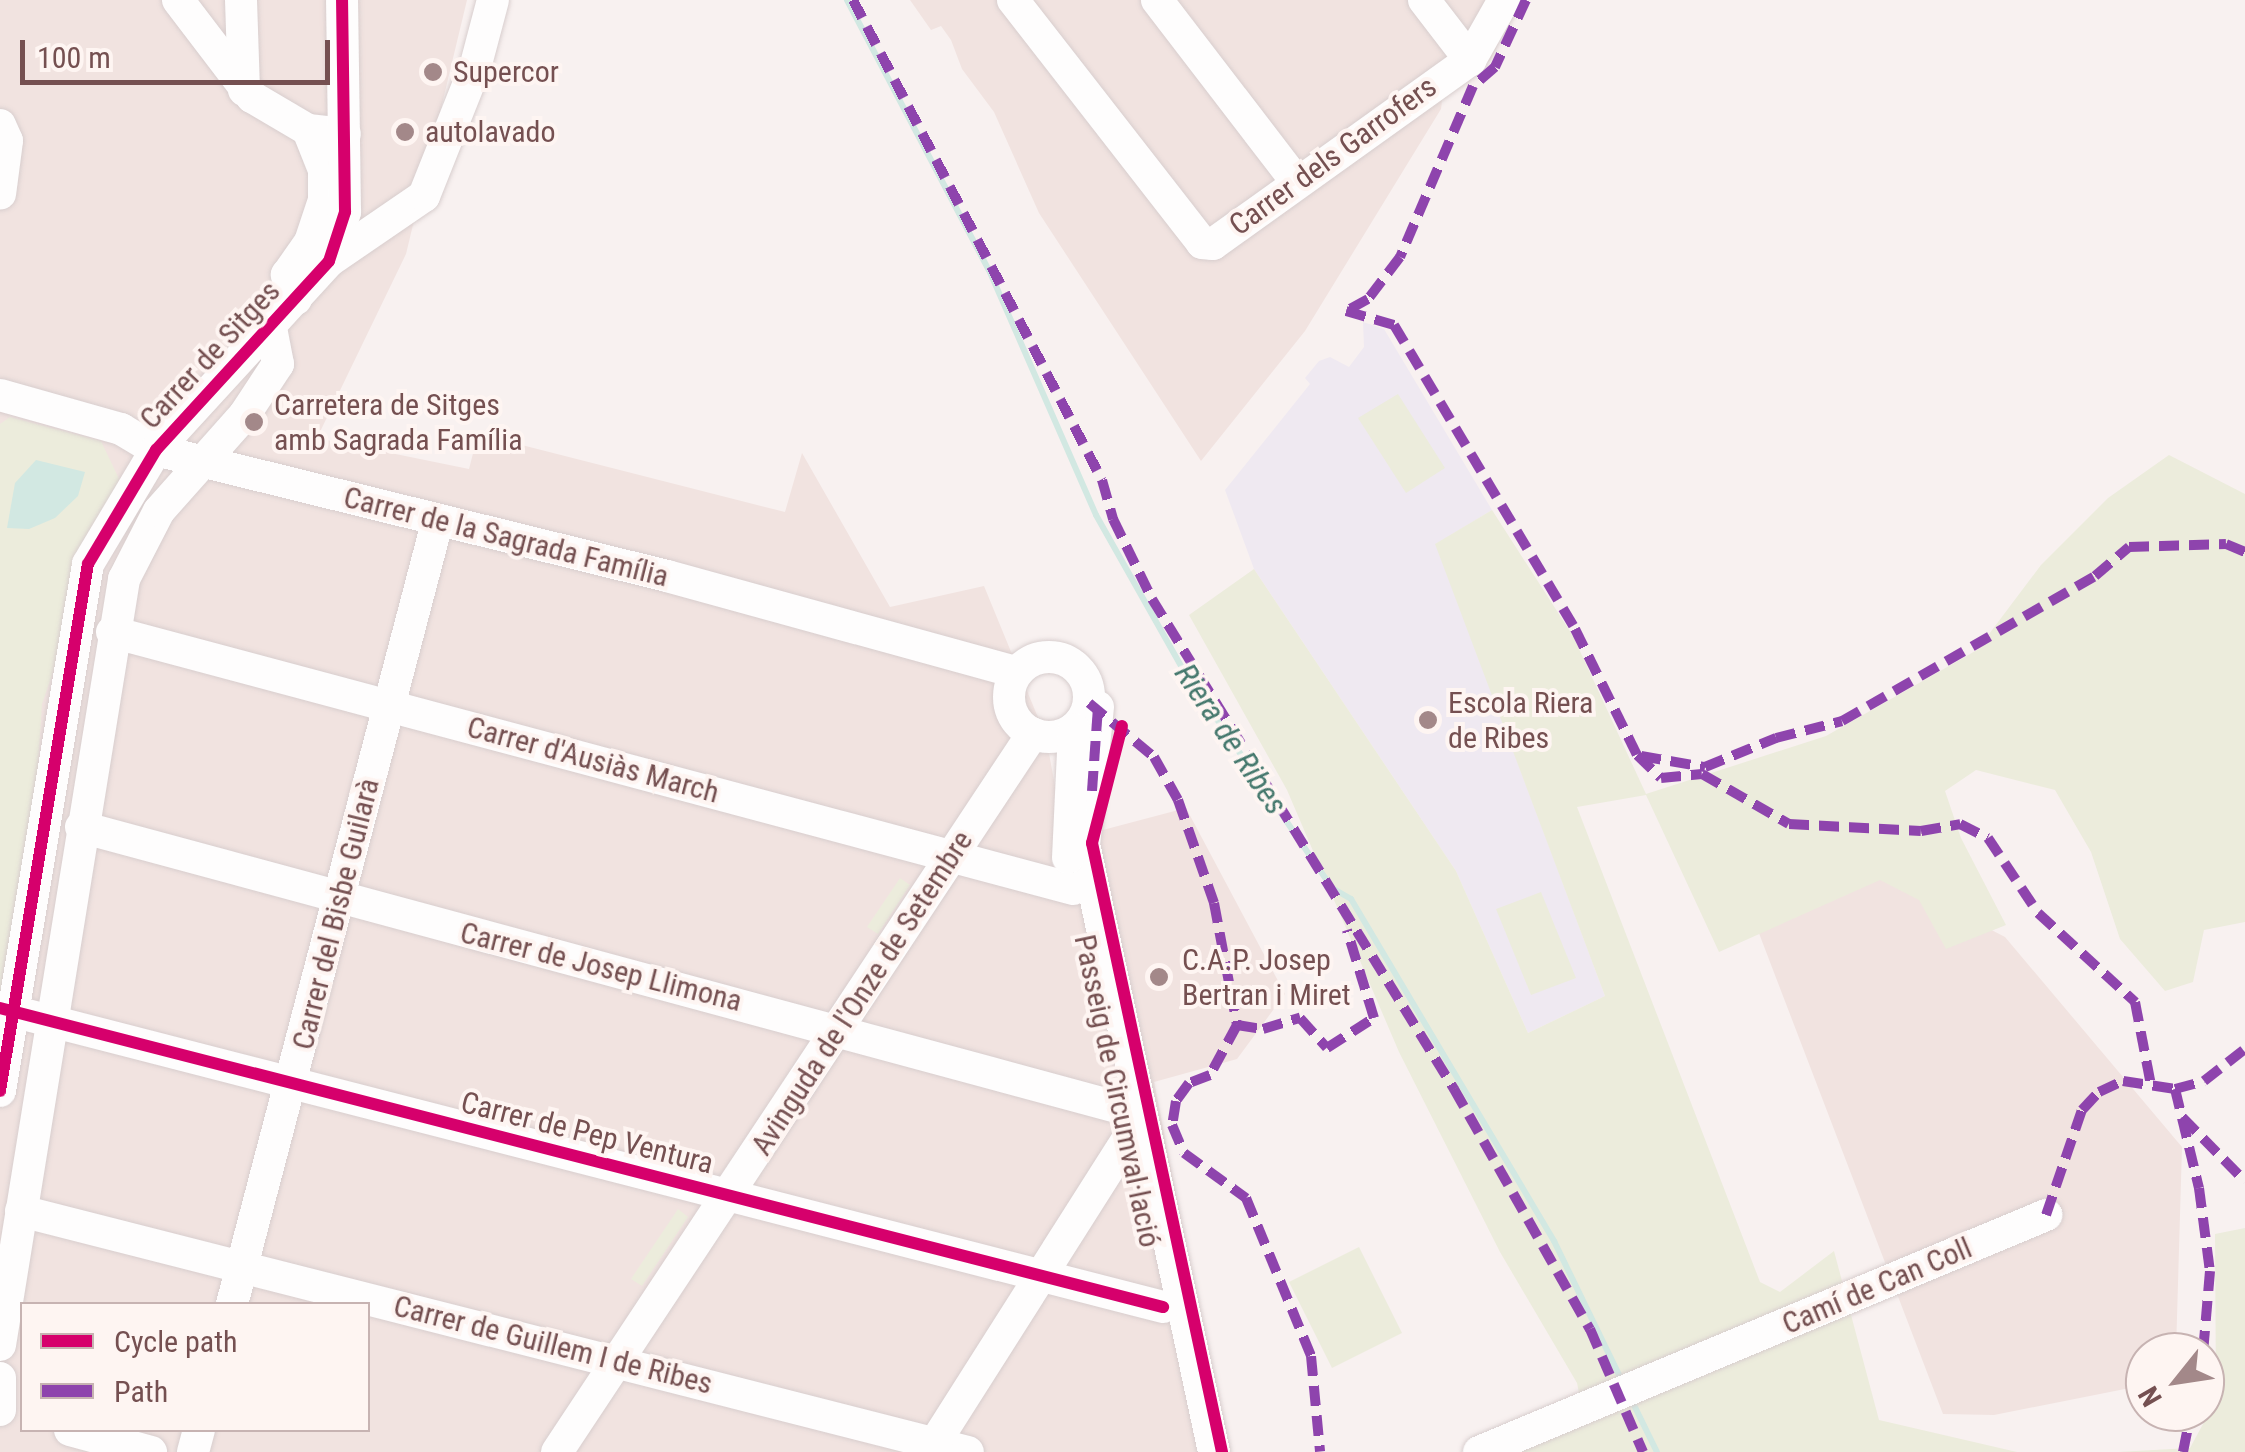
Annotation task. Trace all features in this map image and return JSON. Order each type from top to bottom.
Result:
[{"type":"street","points":[[178,0],[244,90],[308,130],[345,134]]},
{"type":"street","points":[[241,0],[244,90]]},
{"type":"street","name":"Carrer de Sitges","points":[[0,1091],[6,1009],[88,564],[156,450],[272,329],[329,261],[344,212],[342,0]]},
{"type":"street","points":[[329,261],[424,196],[475,68],[493,0]]},
{"type":"street","name":"Carrer dels Garrofers","points":[[1013,0],[1202,243],[1213,244],[1470,60]]},
{"type":"street","points":[[1157,0],[1296,181]]},
{"type":"street","points":[[1424,0],[1470,60],[1504,0]]},
{"type":"street","points":[[0,124],[7,141],[0,194]]},
{"type":"street","points":[[296,300],[287,276],[310,242],[324,200],[324,170],[308,130]]},
{"type":"street","points":[[0,1345],[55,1023],[112,632],[135,553],[200,459],[245,414],[278,364],[272,329]]},
{"type":"street","name":"Carrer de la Sagrada Família","points":[[0,394],[121,429],[156,450],[437,524],[667,576],[1016,672]]},
{"type":"street","name":"Carrer del Bisbe Guilarà","points":[[233,1302],[437,524]]},
{"type":"street","name":"Carrer d'Ausiàs March","points":[[112,632],[1073,889]]},
{"type":"street","points":[[1040,657],[1058,657],[1079,669],[1089,703],[1086,718],[1057,736],[1033,733],[1012,712],[1016,672],[1040,657]]},
{"type":"street","name":"Passeig de Circumval·lació","points":[[1086,718],[1065,840],[1190,1452]]},
{"type":"street","name":"Passeig de Circumval·lació","points":[[1086,718],[1084,844],[1214,1452]]},
{"type":"street","name":"Avinguda de l'Onze de Setembre","points":[[556,1452],[1033,733]]},
{"type":"street","name":"Carrer de Josep Llimona","points":[[81,827],[338,900],[840,1029],[1120,1108]]},
{"type":"street","name":"Carrer de Pep Ventura","points":[[6,1009],[1163,1306]]},
{"type":"street","points":[[932,1448],[1126,1141]]},
{"type":"street","name":"Carrer de Guillem I de Ribes","points":[[21,1211],[616,1360],[932,1448],[968,1452]]},
{"type":"street","name":"Camí de Can Coll","points":[[1479,1452],[2046,1216]]},
{"type":"street","points":[[0,1378],[0,1410]]},
{"type":"street","points":[[77,1432],[151,1452]]},
{"type":"shaded area","points":[[0,0],[467,0],[406,254],[317,438],[469,469],[478,434],[785,512],[802,453],[890,607],[984,586],[1046,737],[1065,840],[1186,808],[1285,994],[1237,1059],[1154,1082],[1227,1452],[0,1452]]},
{"type":"shaded area","points":[[910,0],[1517,0],[1491,60],[1443,92],[1441,109],[1305,331],[1201,461],[1039,213],[994,112],[962,69],[951,40],[941,26],[931,30]]},
{"type":"shaded area","name":"Escola Riera de Ribes","points":[[1363,322],[1384,329],[1492,510],[1436,544],[1605,996],[1528,1033],[1456,871],[1254,569],[1225,490],[1310,384],[1305,378],[1319,361],[1330,357],[1349,367],[1364,347]]},
{"type":"shaded area","points":[[1398,394],[1445,468],[1406,493],[1358,418]]},
{"type":"shaded area","points":[[10,417],[101,441],[120,481],[42,704],[35,813],[0,1002],[0,424]]},
{"type":"shaded area","points":[[2169,455],[2245,494],[2245,922],[2204,930],[2193,982],[2165,991],[2120,939],[2091,852],[2055,790],[1976,770],[1945,791],[1961,838],[2006,925],[1946,949],[1919,900],[1880,880],[1719,952],[1646,795],[1577,807],[1760,1282],[1780,1292],[1834,1251],[1879,1420],[2017,1452],[1498,1452],[1584,1417],[1577,1383],[1500,1252],[1399,1052],[1287,790],[1189,615],[1254,569],[1456,871],[1528,1033],[1605,996],[1435,544],[1492,510],[1573,636],[1646,794],[1826,736],[1977,650],[2041,565],[2108,498]]},
{"type":"shaded area","points":[[36,460],[85,472],[78,496],[55,518],[29,529],[7,528],[15,483]]},
{"type":"shaded area","points":[[1872,868],[2005,937],[2182,1147],[2177,1332],[2125,1332],[2125,1389],[1994,1415],[1943,1414],[1752,915]]},
{"type":"shaded area","points":[[900,878],[910,885],[878,934],[867,927]]},
{"type":"shaded area","points":[[1541,892],[1576,978],[1531,995],[1496,909]]},
{"type":"shaded area","points":[[678,1209],[688,1217],[642,1286],[631,1279]]},
{"type":"shaded area","points":[[2245,1228],[2245,1452],[2118,1452],[2190,1448],[2199,1432],[2225,1432],[2225,1332],[2216,1332],[2215,1234]]},
{"type":"shaded area","points":[[1359,1247],[1402,1333],[1332,1368],[1289,1282]]},
{"type":"waterway","name":"Riera de Ribes","points":[[847,0],[989,270],[1096,515],[1184,671],[1332,888],[1351,899],[1554,1241],[1621,1379]]},
{"type":"waterway","name":"Riera de Ribes","points":[[1631,1399],[1657,1452]]},
{"type":"marked path","points":[[853,0],[1102,480],[1113,519],[1152,599],[1454,1089],[1590,1329],[1643,1452]]},
{"type":"marked path","points":[[1526,0],[1495,67],[1473,86],[1400,257],[1368,299],[1346,311],[1394,325],[1575,629],[1637,755],[1661,778],[1702,774],[1789,824],[1921,831],[1960,824],[1988,838],[2038,913],[2135,1002],[2151,1085]]},
{"type":"marked path","points":[[1641,756],[1705,767],[1776,738],[1842,721],[2095,576],[2129,547],[2226,544],[2245,552]]},
{"type":"marked path","points":[[1089,703],[1154,757],[1178,800],[1214,903],[1237,1025],[1210,1075],[1189,1083],[1176,1101],[1172,1125],[1184,1153],[1246,1198],[1311,1356],[1320,1452]]},
{"type":"marked path","points":[[1092,791],[1098,707]]},
{"type":"marked path","points":[[1237,1025],[1263,1029],[1300,1018],[1327,1048],[1374,1018],[1347,930]]},
{"type":"marked path","points":[[2046,1215],[2082,1110],[2099,1092],[2123,1081],[2175,1089],[2204,1081],[2245,1049]]},
{"type":"marked path","points":[[2175,1089],[2199,1188],[2210,1271],[2205,1332]]},
{"type":"marked path","points":[[2182,1117],[2245,1181]]},
{"type":"marked path","points":[[2183,1452],[2187,1432]]},
{"type":"cycle path","points":[[0,1091],[88,564],[156,450],[329,261],[345,212],[342,0]]},
{"type":"cycle path","points":[[1122,726],[1092,843],[1222,1452]]},
{"type":"cycle path","points":[[0,1008],[1163,1307]]},
{"type":"place","name":"Supercor","points":[[433,72]]},
{"type":"place","name":"autolavado","points":[[405,132]]},
{"type":"place","name":"Carretera de Sitges amb Sagrada Família","points":[[254,422]]},
{"type":"place","name":"Escola Riera de Ribes","points":[[1428,720]]},
{"type":"place","name":"C.A.P. Josep Bertran i Miret","points":[[1159,977]]}]
